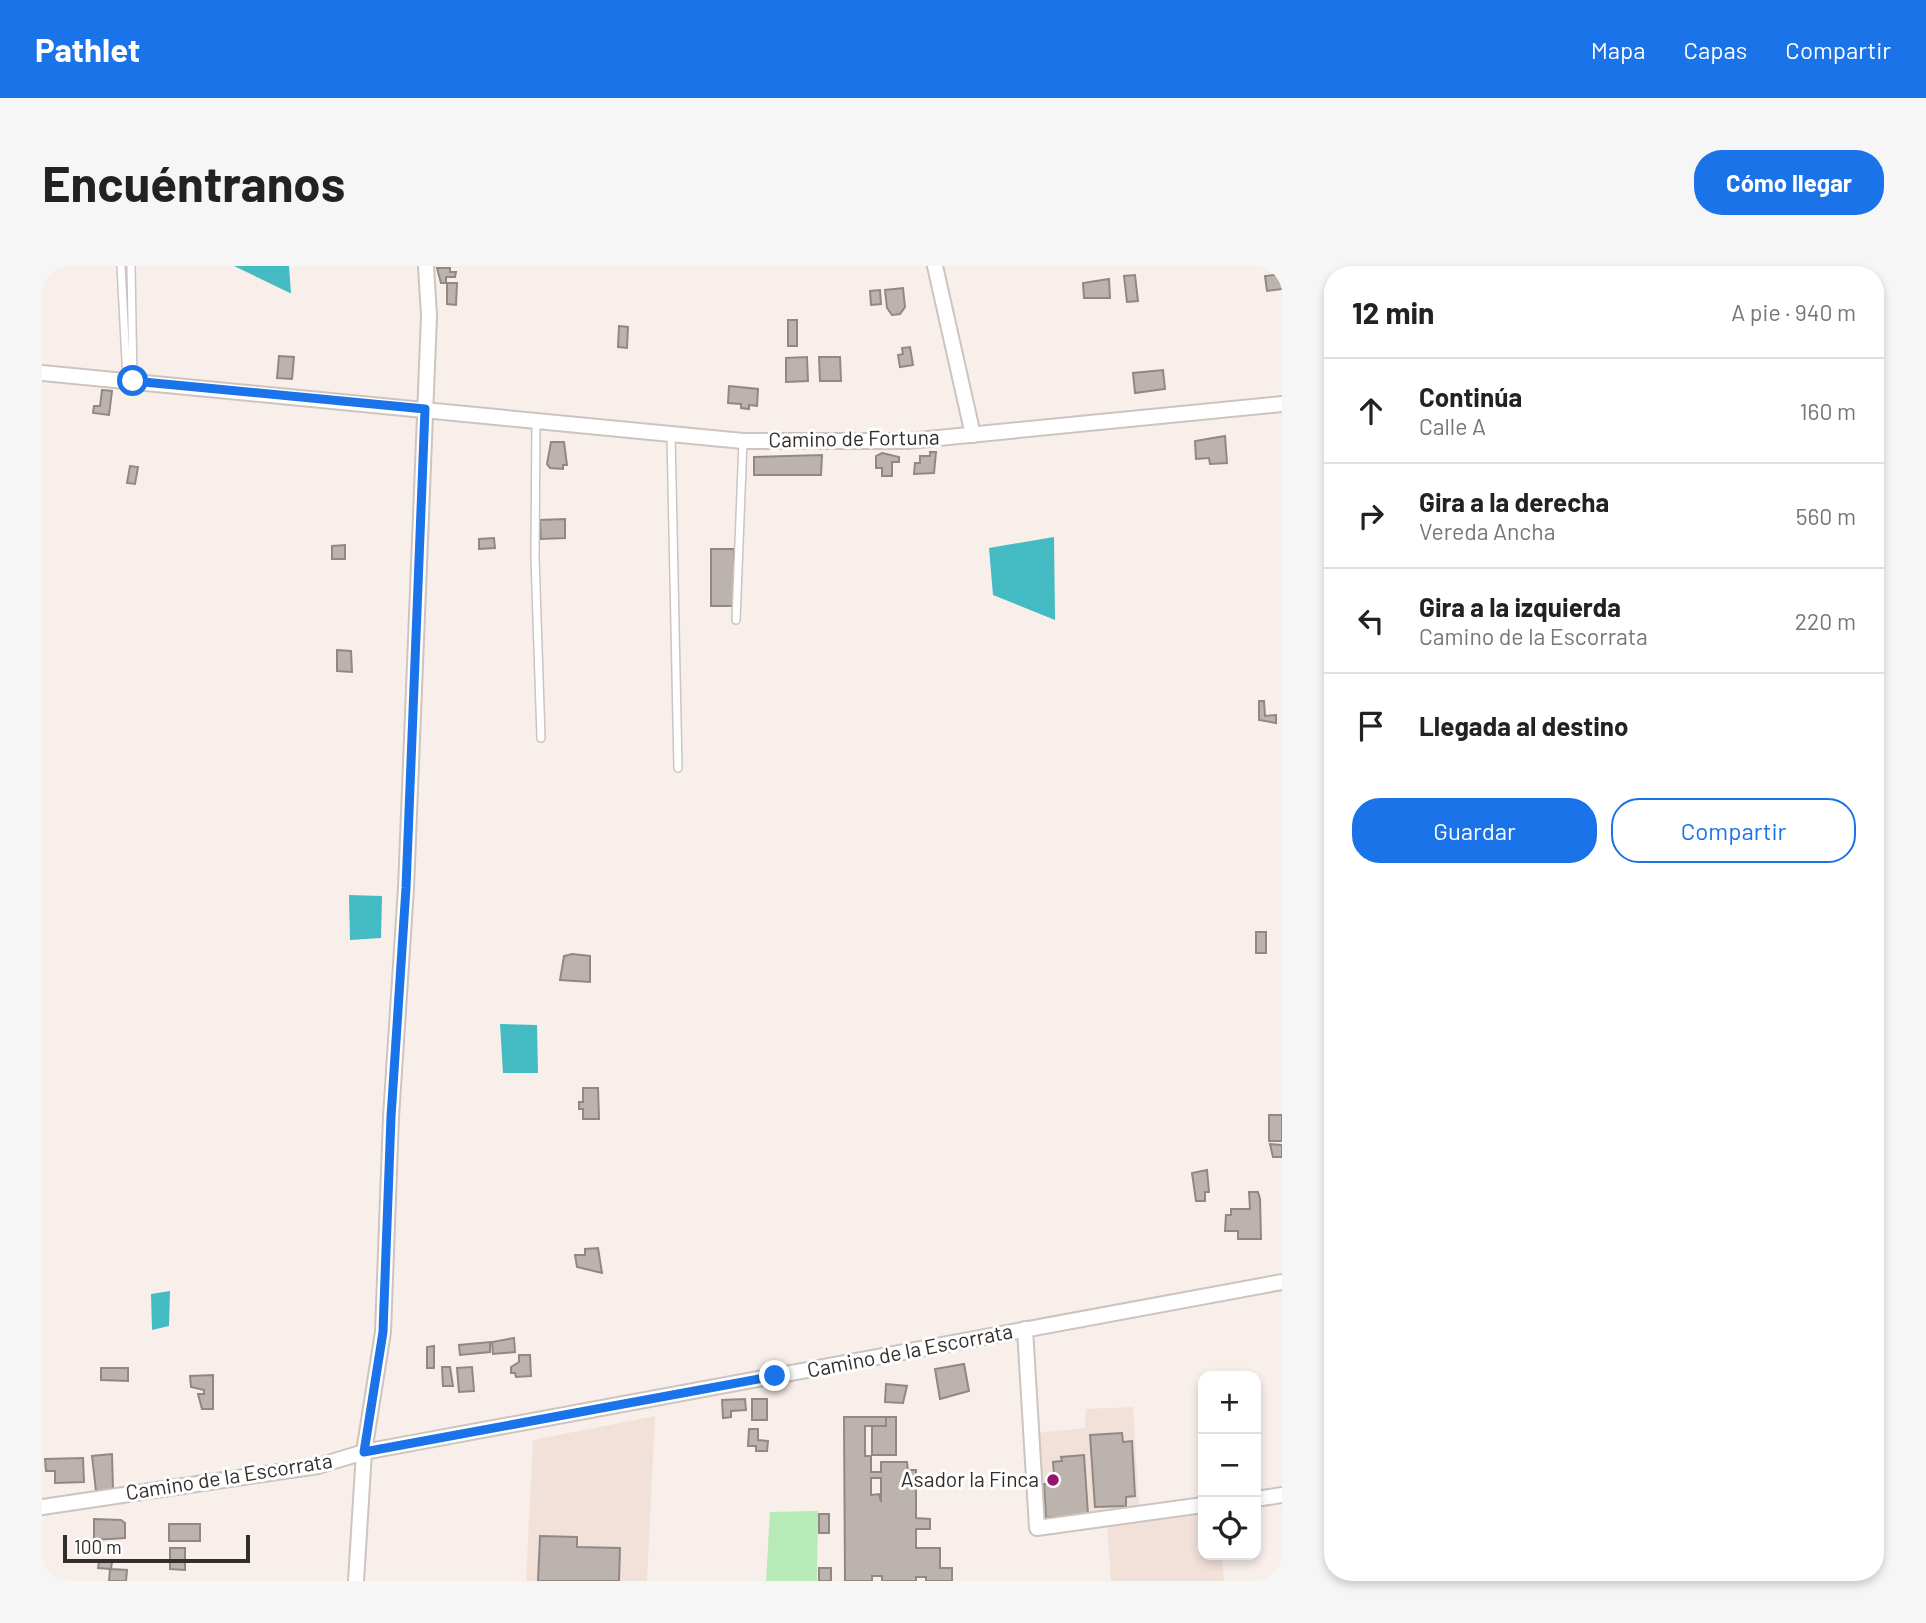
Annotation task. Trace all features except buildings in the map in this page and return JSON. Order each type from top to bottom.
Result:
[{"type":"street","points":[[356,1581],[364,1452],[383,1332],[391,1117],[407,874],[429,316],[426,266]]},
{"type":"street","points":[[935,266],[973,435]]},
{"type":"street","name":"Camino de Fortuna","points":[[42,373],[743,441],[908,441],[1282,404]]},
{"type":"street","name":"Camino de la Escorrata","points":[[42,1507],[318,1466],[364,1452],[1282,1282]]},
{"type":"street","points":[[1025,1329],[1037,1528],[1198,1507]]},
{"type":"street","points":[[1261,1498],[1282,1495]]},
{"type":"lane","points":[[121,266],[130,380]]},
{"type":"lane","points":[[130,380],[131,266]]},
{"type":"lane","points":[[537,421],[535,557],[541,738]]},
{"type":"lane","points":[[671,435],[678,768]]},
{"type":"lane","points":[[736,620],[743,441]]},
{"type":"shaded area","points":[[1133,1407],[1139,1508],[1095,1511],[1091,1516],[1044,1521],[1037,1433],[1085,1428],[1086,1409]]},
{"type":"shaded area","points":[[655,1416],[647,1581],[526,1581],[533,1440]]},
{"type":"shaded area","points":[[1198,1510],[1198,1560],[1222,1560],[1224,1581],[1111,1581],[1107,1521]]},
{"type":"green space","points":[[818,1511],[817,1581],[766,1581],[770,1512]]},
{"type":"water","points":[[234,266],[289,266],[291,293],[290,293]]},
{"type":"water","points":[[1054,537],[1055,620],[993,595],[989,548]]},
{"type":"water","points":[[349,895],[382,896],[381,938],[350,940]]},
{"type":"water","points":[[500,1024],[537,1025],[538,1073],[503,1073]]},
{"type":"water","points":[[170,1291],[169,1326],[152,1330],[151,1294]]},
{"type":"place","name":"Asador la Finca","points":[[1053,1480]]},
{"type":"route","points":[[133,381],[425,409],[406,888],[391,1117],[383,1332],[377,1384],[364,1452],[775,1376]]}]
